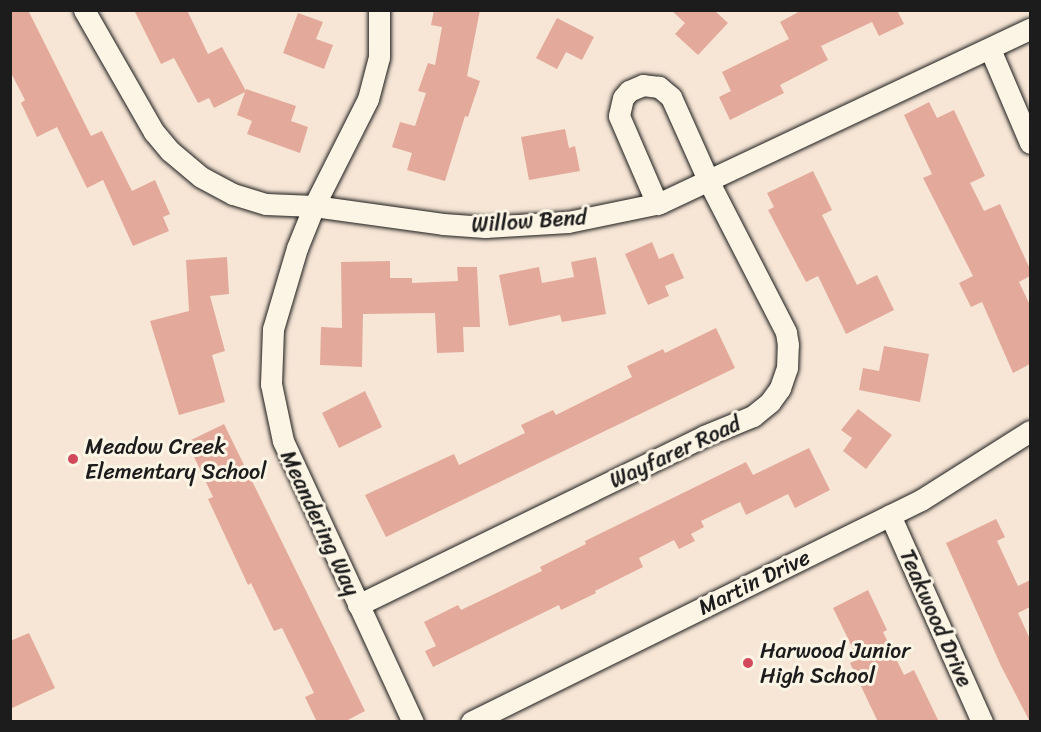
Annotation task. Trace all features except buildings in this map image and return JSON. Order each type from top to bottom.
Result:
[{"type":"street","name":"Willow Bend","points":[[84,10],[154,132],[192,171],[233,194],[266,204],[314,206],[452,225],[507,227],[568,222],[657,204],[709,182],[1030,29]]},
{"type":"street","name":"Meandering Way","points":[[379,10],[379,57],[368,99],[314,206],[280,300],[272,340],[271,384],[283,441],[413,722]]},
{"type":"street","points":[[990,50],[1030,143]]},
{"type":"street","name":"Wayfarer Road","points":[[358,605],[704,436],[753,416],[770,402],[780,388],[787,368],[786,332],[709,182],[671,97],[662,89],[651,85],[634,88],[623,98],[619,117],[657,204]]},
{"type":"street","name":"Martin Drive","points":[[483,719],[921,500],[1030,431]]},
{"type":"street","name":"Teakwood Drive","points":[[890,515],[982,722]]},
{"type":"place","name":"Meadow Creek Elementary School","points":[[73,459]]},
{"type":"place","name":"Harwood Junior High School","points":[[748,663]]}]
